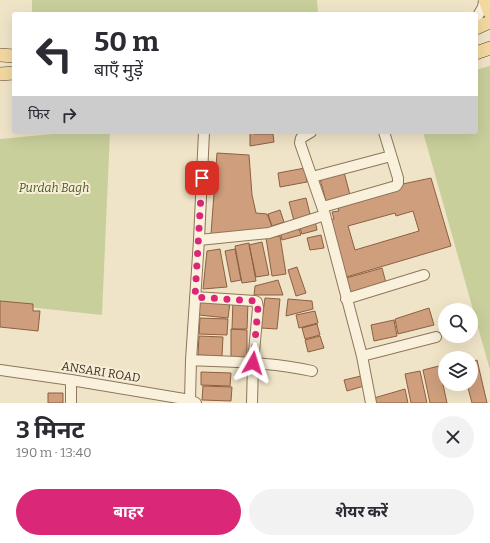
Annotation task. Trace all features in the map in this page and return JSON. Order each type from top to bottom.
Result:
[{"type":"main road","points":[[485,0],[490,13]]},
{"type":"main road","points":[[480,24],[490,17]]},
{"type":"main road","points":[[0,55],[12,56]]},
{"type":"main road","points":[[0,74],[12,73]]},
{"type":"street","points":[[480,24],[485,0]]},
{"type":"street","points":[[193,401],[191,360],[204,134]]},
{"type":"street","points":[[308,134],[301,138],[300,143],[324,211],[362,356],[371,403]]},
{"type":"street","points":[[199,240],[269,232],[396,186],[398,183],[398,178],[385,134]]},
{"type":"street","points":[[312,177],[391,156]]},
{"type":"street","points":[[346,299],[424,275]]},
{"type":"street","points":[[195,297],[257,302],[258,308],[253,363],[252,403]]},
{"type":"street","points":[[362,356],[436,337]]},
{"type":"street","points":[[191,360],[253,363],[300,368],[312,371]]},
{"type":"street","name":"ANSARI ROAD","points":[[0,370],[70,380],[193,401]]},
{"type":"street","points":[[70,380],[71,403]]},
{"type":"green space","points":[[32,0],[317,0],[318,12],[32,12]]},
{"type":"green space","points":[[490,66],[490,370],[478,327],[478,303],[471,303],[424,134],[478,134],[478,69]]},
{"type":"green space","name":"Purdah Bagh","points":[[53,134],[110,134],[102,315],[0,304],[0,139]]},
{"type":"building","points":[[250,134],[273,134],[274,142],[250,146]]},
{"type":"building","points":[[217,153],[249,155],[252,195],[256,213],[267,214],[273,229],[211,234]]},
{"type":"building","points":[[305,168],[307,182],[280,187],[278,173]]},
{"type":"building","points":[[344,172],[350,195],[326,201],[320,179]]},
{"type":"building","points":[[431,178],[451,246],[343,278],[329,220],[334,219],[332,212],[339,211],[337,205],[398,185]],"holes":[[[413,211],[419,231],[355,250],[348,226],[395,213],[396,216]]]},
{"type":"building","points":[[306,198],[311,218],[294,221],[289,202]]},
{"type":"building","points":[[280,210],[284,222],[272,226],[268,214]]},
{"type":"building","points":[[315,221],[317,230],[302,234],[299,225]]},
{"type":"building","points":[[298,226],[301,235],[282,240],[280,231]]},
{"type":"building","points":[[321,235],[324,248],[310,250],[307,238]]},
{"type":"building","points":[[280,236],[286,274],[272,276],[266,238]]},
{"type":"building","points":[[262,242],[269,275],[256,277],[249,245]]},
{"type":"building","points":[[249,243],[256,281],[242,283],[235,246]]},
{"type":"building","points":[[220,249],[227,287],[203,289],[207,251]]},
{"type":"building","points":[[235,249],[241,280],[231,282],[225,251]]},
{"type":"building","points":[[297,267],[306,293],[296,296],[288,270]]},
{"type":"building","points":[[382,268],[386,283],[348,294],[343,279]]},
{"type":"building","points":[[278,280],[283,295],[254,295],[255,286]]},
{"type":"building","points":[[265,298],[280,299],[277,329],[261,328]]},
{"type":"building","points":[[200,299],[230,302],[228,318],[199,315]]},
{"type":"building","points":[[288,299],[312,301],[313,309],[286,316]]},
{"type":"building","points":[[0,301],[33,304],[33,311],[40,311],[38,331],[0,327]]},
{"type":"building","points":[[233,301],[248,302],[247,329],[232,329]]},
{"type":"building","points":[[429,308],[434,325],[398,334],[395,319]]},
{"type":"building","points":[[315,311],[318,323],[299,328],[296,315]]},
{"type":"building","points":[[200,318],[228,319],[227,335],[199,334]]},
{"type":"building","points":[[394,320],[397,336],[374,341],[371,325]]},
{"type":"building","points":[[317,324],[320,335],[305,339],[302,328]]},
{"type":"building","points":[[231,329],[247,330],[247,360],[231,359]]},
{"type":"building","points":[[199,336],[223,337],[222,356],[198,355]]},
{"type":"building","points":[[320,336],[324,348],[308,352],[305,340]]},
{"type":"building","points":[[478,364],[487,403],[472,403],[469,391],[478,391]]},
{"type":"building","points":[[438,366],[438,391],[444,391],[447,403],[430,403],[423,370]]},
{"type":"building","points":[[420,371],[427,403],[411,403],[405,374]]},
{"type":"building","points":[[201,372],[231,373],[230,386],[201,385]]},
{"type":"building","points":[[361,376],[364,386],[347,391],[344,380]]},
{"type":"building","points":[[203,386],[232,387],[231,401],[202,400]]},
{"type":"building","points":[[405,389],[408,403],[376,403],[374,398]]},
{"type":"building","points":[[48,393],[63,393],[63,403],[48,403]]},
{"type":"route","points":[[202,178],[195,297],[257,302],[258,308],[253,363]]}]
